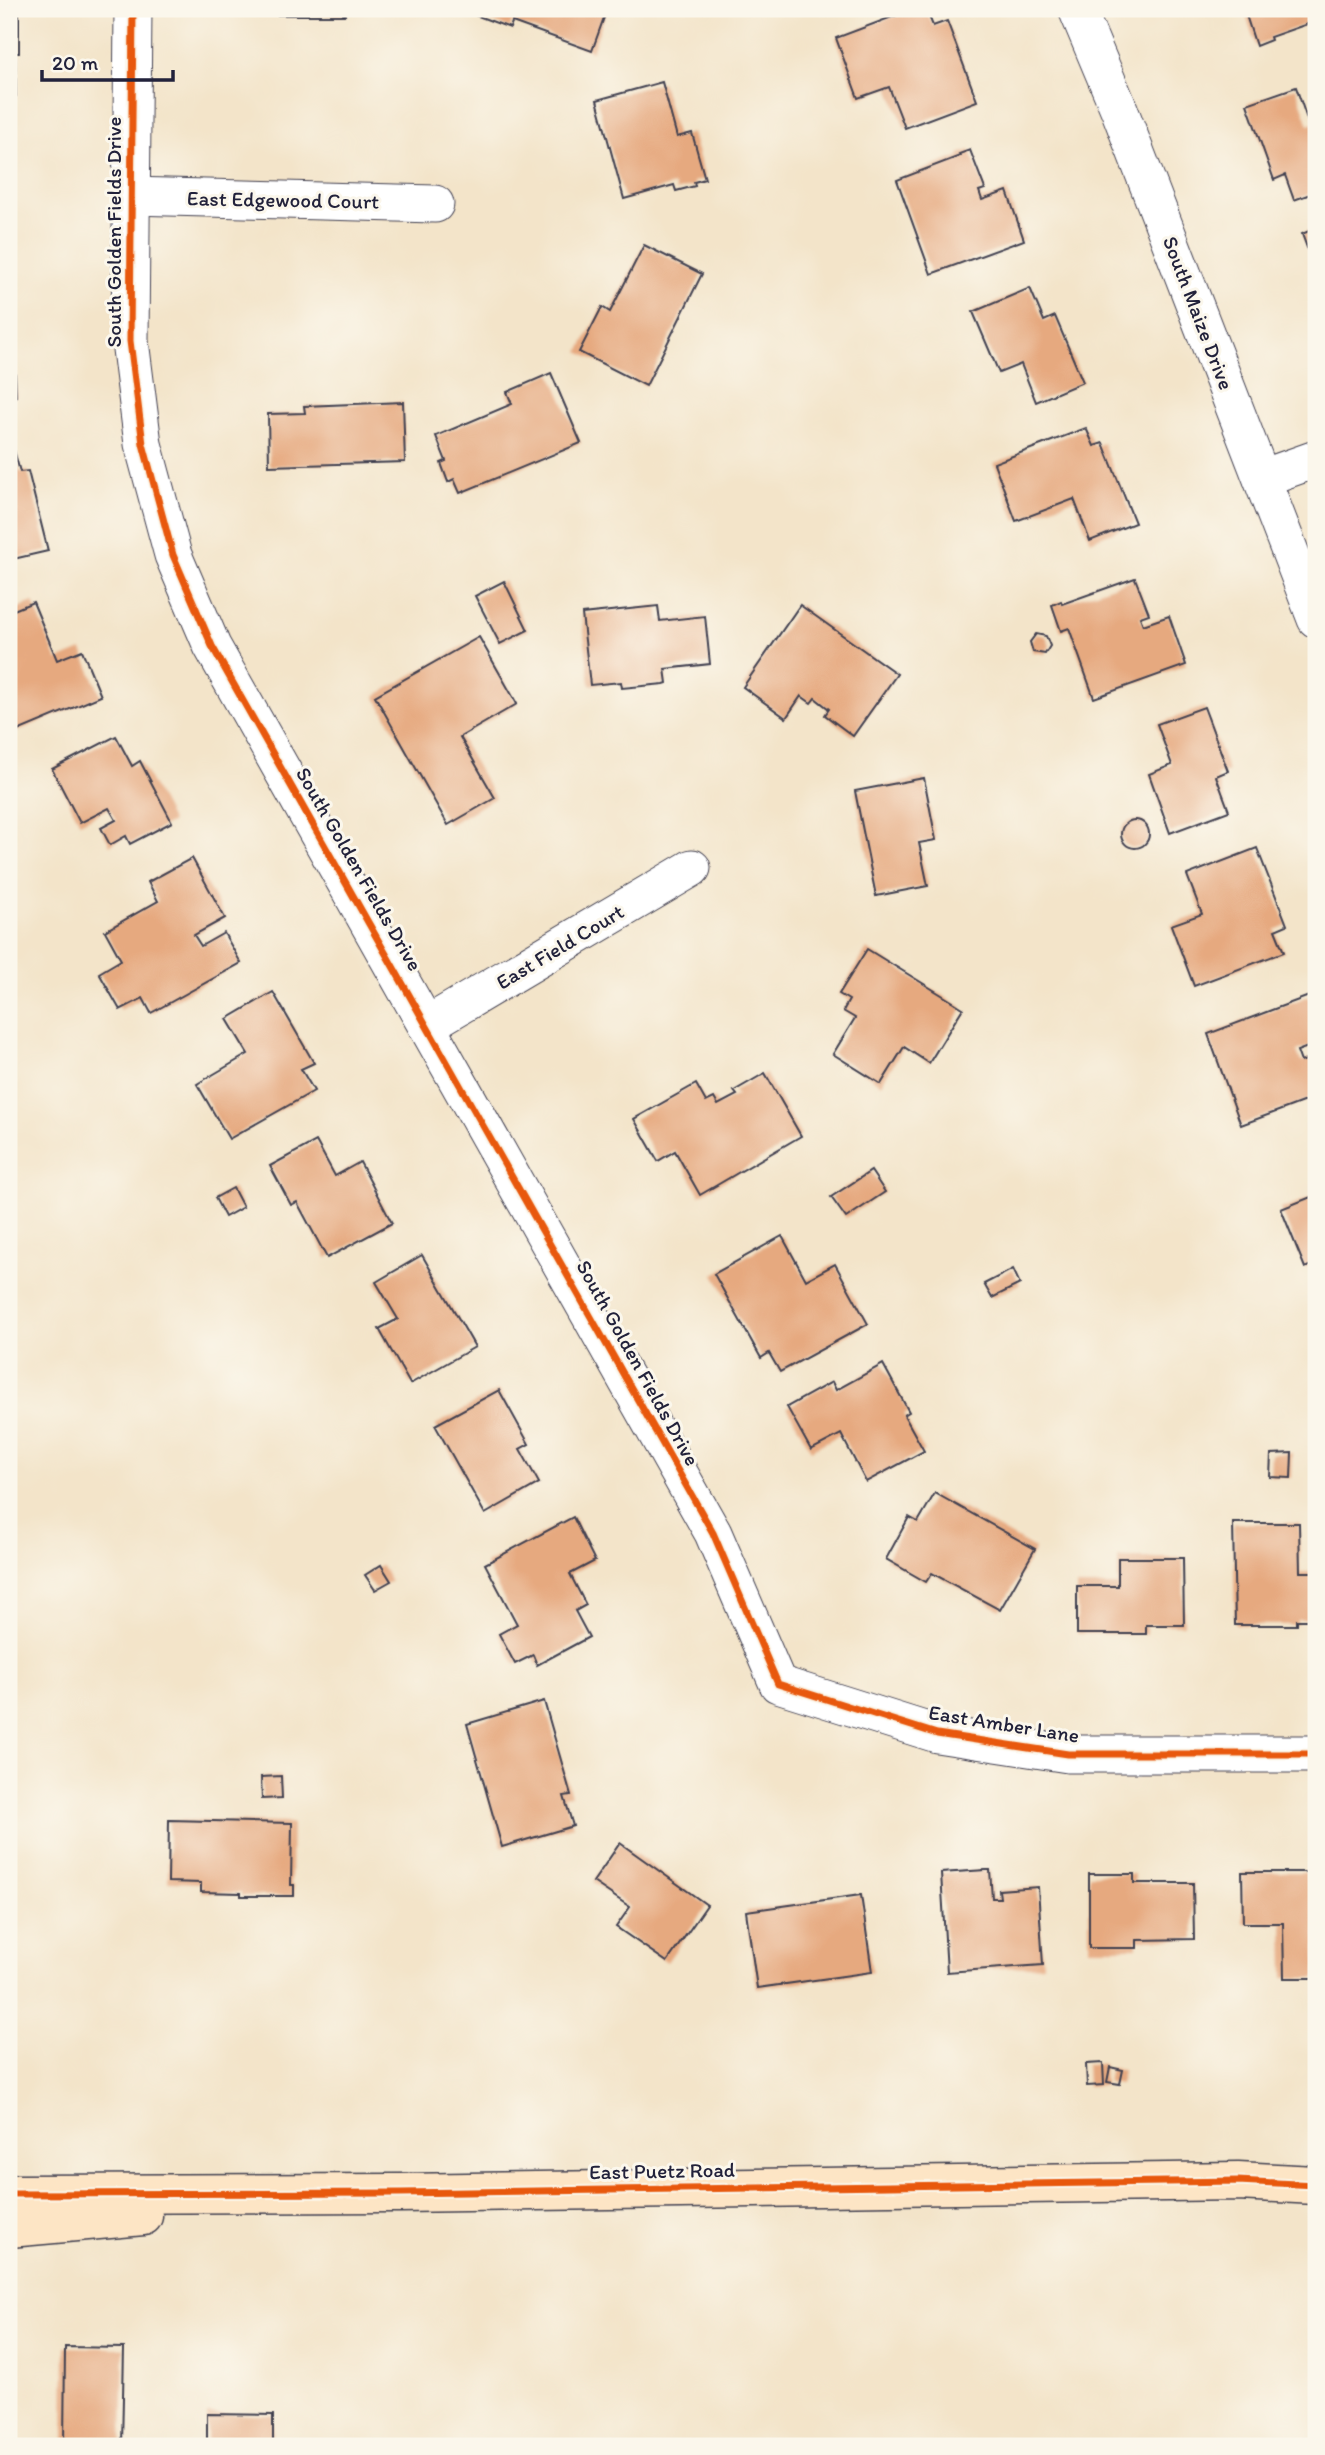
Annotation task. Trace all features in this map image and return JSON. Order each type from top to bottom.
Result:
[{"type":"street","name":"South Golden Fields Drive","points":[[133,9],[130,341],[143,444],[173,555],[212,646],[713,1532],[778,1684]]},
{"type":"street","name":"South Maize Drive","points":[[1077,9],[1124,122],[1316,619]]},
{"type":"street","name":"East Edgewood Court","points":[[130,196],[435,204]]},
{"type":"street","points":[[1262,478],[1316,459]]},
{"type":"street","name":"East Field Court","points":[[428,1026],[692,868]]},
{"type":"street","name":"East Amber Lane","points":[[778,1684],[937,1734],[1068,1754],[1316,1754]]},
{"type":"street","name":"East Puetz Road","points":[[9,2194],[400,2193],[1238,2181],[1316,2185]]},
{"type":"street","name":"East Puetz Road","points":[[9,2228],[400,2193]]},
{"type":"building","points":[[9,9],[19,9],[19,53],[15,53],[16,96],[9,96]]},
{"type":"building","points":[[253,9],[344,9],[345,15],[253,15]]},
{"type":"building","points":[[459,9],[607,9],[592,51],[512,22],[510,28]]},
{"type":"building","points":[[913,9],[926,9],[933,26],[947,21],[977,101],[905,128],[889,87],[858,98],[836,38]]},
{"type":"building","points":[[1244,9],[1316,9],[1316,21],[1270,37],[1271,40],[1256,46]]},
{"type":"building","points":[[662,82],[677,137],[692,133],[705,179],[694,182],[695,186],[676,191],[674,185],[624,199],[597,100]]},
{"type":"building","points":[[1296,87],[1309,125],[1316,122],[1316,192],[1294,200],[1285,175],[1274,180],[1247,104]]},
{"type":"building","points":[[9,144],[15,248],[9,249]]},
{"type":"building","points":[[970,150],[985,189],[979,191],[982,200],[1007,191],[1024,240],[931,274],[897,180]]},
{"type":"building","points":[[1316,228],[1316,272],[1302,234]]},
{"type":"building","points":[[644,245],[702,274],[646,386],[579,352],[602,307],[610,312]]},
{"type":"building","points":[[1030,288],[1044,321],[1055,316],[1083,382],[1036,402],[1021,364],[999,373],[973,312]]},
{"type":"building","points":[[9,348],[14,348],[16,397],[9,398]]},
{"type":"building","points":[[551,373],[581,443],[460,493],[454,479],[448,482],[441,463],[446,461],[436,436],[512,404],[507,392]]},
{"type":"building","points":[[403,402],[405,462],[269,466],[268,414],[305,413],[304,406]]},
{"type":"building","points":[[1086,428],[1094,446],[1103,443],[1135,523],[1090,541],[1074,499],[1016,521],[994,463]]},
{"type":"building","points":[[14,450],[20,472],[28,471],[48,551],[9,560],[9,451]]},
{"type":"building","points":[[1135,578],[1149,614],[1140,617],[1143,625],[1169,616],[1186,665],[1094,698],[1069,628],[1061,631],[1052,605],[1061,601],[1062,604]]},
{"type":"building","points":[[504,581],[528,630],[500,644],[475,596]]},
{"type":"building","points":[[33,602],[57,660],[82,650],[101,696],[13,733],[9,722],[9,612]]},
{"type":"building","points":[[800,605],[897,674],[853,736],[825,715],[829,709],[815,698],[811,703],[801,696],[786,718],[743,687]]},
{"type":"building","points":[[658,606],[660,621],[705,616],[710,664],[665,669],[667,683],[664,684],[622,688],[621,682],[590,685],[582,614]]},
{"type":"building","points":[[1036,634],[1046,636],[1050,646],[1045,654],[1033,652],[1030,642]]},
{"type":"building","points":[[479,637],[517,704],[460,737],[495,798],[448,825],[375,696]]},
{"type":"building","points":[[1204,707],[1228,771],[1216,776],[1229,811],[1170,833],[1149,774],[1172,765],[1157,724]]},
{"type":"building","points":[[116,736],[132,766],[140,761],[172,822],[130,844],[126,836],[110,845],[101,828],[116,820],[109,808],[80,823],[52,769]]},
{"type":"building","points":[[924,778],[936,840],[919,843],[928,886],[876,896],[855,791]]},
{"type":"building","points":[[1135,820],[1145,824],[1149,834],[1145,844],[1135,848],[1125,844],[1121,834],[1125,824]]},
{"type":"building","points":[[1257,848],[1287,925],[1275,930],[1284,952],[1194,986],[1171,925],[1202,914],[1187,875]]},
{"type":"building","points":[[192,858],[225,918],[194,935],[201,946],[224,933],[241,963],[151,1013],[143,998],[120,1010],[99,973],[121,960],[105,931],[158,901],[148,882]]},
{"type":"building","points":[[867,949],[963,1008],[929,1063],[904,1047],[881,1084],[833,1054],[855,1018],[843,1011],[849,1000],[839,994]]},
{"type":"building","points":[[273,992],[314,1063],[301,1069],[314,1091],[229,1139],[197,1084],[248,1054],[227,1019]]},
{"type":"building","points":[[1309,996],[1316,1014],[1316,1044],[1297,1051],[1301,1062],[1316,1056],[1316,1097],[1241,1125],[1208,1034]]},
{"type":"building","points":[[765,1073],[801,1136],[700,1195],[675,1151],[658,1161],[634,1119],[696,1084],[706,1102],[714,1098],[718,1105],[737,1095],[734,1091]]},
{"type":"building","points":[[316,1141],[335,1176],[360,1162],[392,1223],[327,1258],[297,1202],[291,1205],[270,1166]]},
{"type":"building","points":[[871,1171],[885,1192],[846,1218],[831,1197]]},
{"type":"building","points":[[233,1188],[243,1207],[225,1217],[215,1198]]},
{"type":"building","points":[[1316,1195],[1316,1263],[1305,1268],[1281,1209]]},
{"type":"building","points":[[782,1236],[806,1280],[835,1264],[868,1324],[780,1372],[769,1353],[761,1358],[714,1274]]},
{"type":"building","points":[[422,1255],[475,1347],[410,1384],[379,1329],[398,1319],[376,1282]]},
{"type":"building","points":[[1013,1269],[1020,1284],[992,1298],[984,1284]]},
{"type":"building","points":[[883,1364],[909,1412],[904,1415],[924,1451],[866,1482],[841,1434],[811,1450],[787,1407],[832,1382],[836,1390]]},
{"type":"building","points":[[499,1390],[529,1444],[520,1449],[539,1483],[485,1514],[435,1425]]},
{"type":"building","points":[[1292,1453],[1291,1478],[1270,1477],[1271,1454]]},
{"type":"building","points":[[935,1493],[1035,1549],[1000,1610],[932,1573],[926,1582],[886,1559],[909,1517],[918,1522]]},
{"type":"building","points":[[573,1517],[595,1561],[570,1574],[586,1605],[575,1611],[589,1637],[537,1665],[533,1655],[515,1664],[499,1634],[517,1624],[485,1564]]},
{"type":"building","points":[[1233,1523],[1299,1523],[1300,1572],[1316,1572],[1316,1620],[1297,1620],[1297,1625],[1235,1625]]},
{"type":"building","points":[[1118,1558],[1183,1558],[1184,1625],[1146,1625],[1146,1634],[1077,1634],[1077,1586],[1118,1586]]},
{"type":"building","points":[[381,1565],[391,1581],[375,1590],[365,1575]]},
{"type":"building","points":[[544,1701],[571,1795],[564,1796],[573,1826],[502,1847],[467,1724]]},
{"type":"building","points":[[281,1776],[282,1798],[262,1799],[261,1777]]},
{"type":"building","points":[[169,1820],[292,1823],[291,1885],[294,1885],[294,1896],[241,1896],[241,1893],[201,1892],[201,1883],[168,1882]]},
{"type":"building","points":[[620,1843],[707,1905],[667,1962],[616,1927],[630,1907],[593,1882]]},
{"type":"building","points":[[990,1870],[992,1898],[1000,1898],[999,1890],[1038,1887],[1043,1965],[947,1972],[941,1873]]},
{"type":"building","points":[[1242,1872],[1316,1872],[1316,1978],[1284,1978],[1283,1923],[1243,1923]]},
{"type":"building","points":[[1089,1874],[1134,1874],[1134,1883],[1193,1883],[1194,1939],[1137,1940],[1137,1948],[1089,1948]]},
{"type":"building","points":[[861,1895],[872,1972],[757,1988],[746,1911]]},
{"type":"building","points":[[1103,2063],[1104,2085],[1087,2086],[1086,2064]]},
{"type":"building","points":[[1110,2067],[1123,2070],[1120,2084],[1107,2082]]},
{"type":"building","points":[[65,2347],[124,2348],[122,2446],[64,2446]]},
{"type":"building","points":[[207,2414],[273,2415],[273,2446],[207,2446]]},
{"type":"cycle path","points":[[133,9],[130,341],[143,444],[173,555],[212,646],[713,1533],[778,1684],[937,1734],[1068,1754],[1316,1754]]},
{"type":"cycle path","points":[[9,2194],[400,2193],[1238,2181],[1316,2185]]}]
